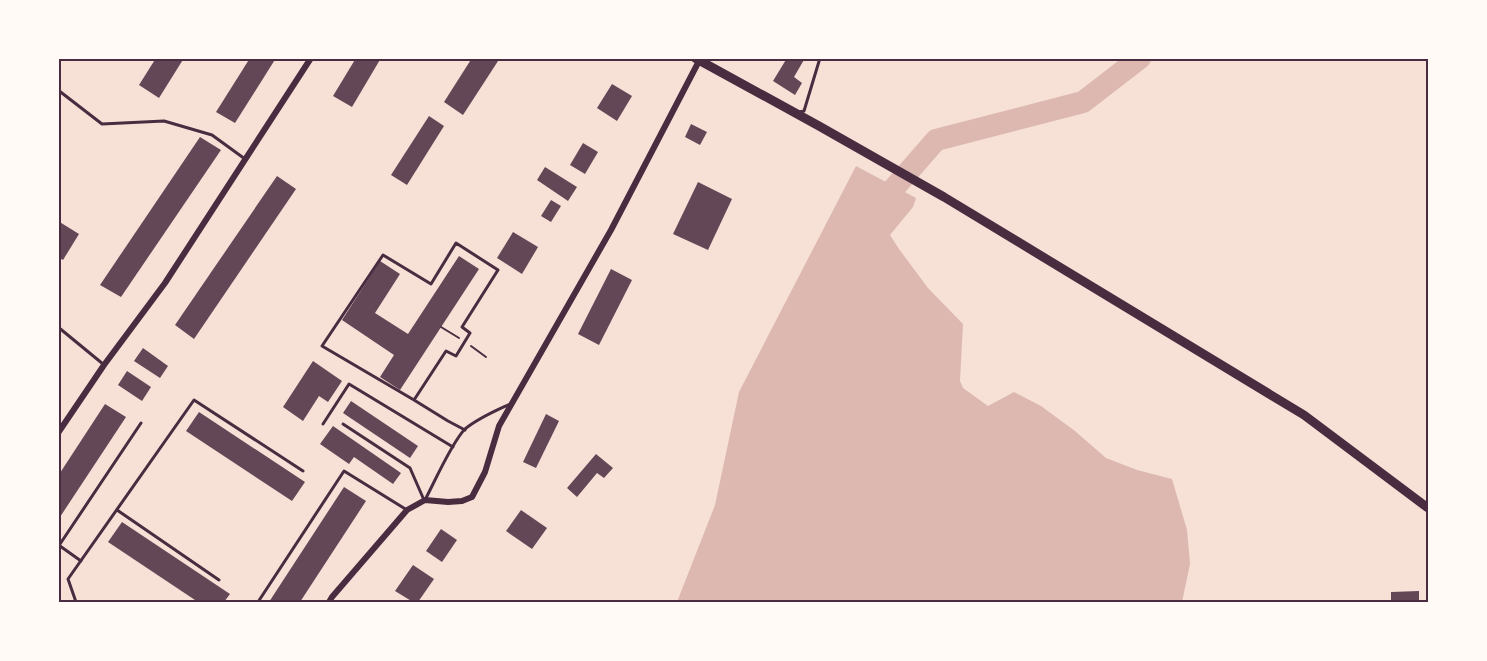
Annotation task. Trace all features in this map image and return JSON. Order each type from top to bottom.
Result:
[{"type":"main road","points":[[701,59],[944,197],[1304,415],[1428,508]]},
{"type":"street","points":[[58,433],[104,365],[165,283],[311,58]]},
{"type":"street","points":[[329,603],[406,510],[424,500],[448,502],[462,501],[472,497],[485,472],[499,426],[611,230],[701,59]]},
{"type":"lane","points":[[792,112],[804,111],[820,58]]},
{"type":"lane","points":[[58,90],[102,124],[164,120],[212,135],[244,159]]},
{"type":"lane","points":[[414,400],[446,351],[456,356],[470,333],[462,327],[498,270],[456,243],[431,284],[383,255],[322,346],[465,430]]},
{"type":"lane","points":[[58,327],[104,365]]},
{"type":"lane","points":[[323,424],[348,384],[453,447]]},
{"type":"lane","points":[[76,603],[68,579],[194,400],[303,471]]},
{"type":"lane","points":[[424,500],[465,430],[487,415],[512,404]]},
{"type":"lane","points":[[81,561],[59,546],[141,423]]},
{"type":"lane","points":[[343,424],[410,468],[424,500]]},
{"type":"lane","points":[[258,603],[344,471],[406,510]]},
{"type":"lane","points":[[117,510],[219,579]]},
{"type":"shaded area","points":[[856,166],[916,198],[913,207],[890,235],[928,288],[963,324],[960,381],[963,388],[988,406],[1014,392],[1041,406],[1106,458],[1137,470],[1172,479],[1187,530],[1190,564],[1182,602],[677,602],[715,505],[739,392]]},
{"type":"building","points":[[156,58],[184,58],[159,98],[139,85]]},
{"type":"building","points":[[250,58],[276,58],[235,123],[216,112]]},
{"type":"building","points":[[356,58],[381,58],[352,107],[333,96]]},
{"type":"building","points":[[472,58],[500,58],[463,115],[444,102]]},
{"type":"building","points":[[787,58],[805,58],[794,77],[802,83],[795,95],[773,81]]},
{"type":"building","points":[[612,84],[632,96],[617,121],[597,108]]},
{"type":"building","points":[[429,116],[444,126],[407,185],[391,175]]},
{"type":"building","points":[[691,124],[707,132],[700,145],[685,137]]},
{"type":"building","points":[[200,137],[221,150],[121,297],[100,285]]},
{"type":"building","points":[[583,143],[598,152],[585,174],[570,165]]},
{"type":"building","points":[[545,167],[577,187],[568,201],[537,180]]},
{"type":"building","points":[[277,176],[296,189],[194,339],[175,325]]},
{"type":"building","points":[[698,182],[732,199],[708,250],[673,234]]},
{"type":"building","points":[[551,200],[561,206],[551,222],[541,216]]},
{"type":"building","points":[[58,221],[79,234],[63,260],[58,257]]},
{"type":"building","points":[[513,232],[538,247],[522,274],[497,258]]},
{"type":"building","points":[[459,256],[479,269],[400,390],[380,377],[394,355],[342,320],[380,261],[400,274],[375,313],[408,334]]},
{"type":"building","points":[[611,269],[632,280],[599,345],[578,334]]},
{"type":"building","points":[[143,348],[168,366],[160,378],[134,361]]},
{"type":"building","points":[[313,361],[342,381],[328,402],[319,396],[303,421],[283,407]]},
{"type":"building","points":[[127,371],[151,387],[142,401],[118,385]]},
{"type":"building","points":[[351,401],[418,446],[410,458],[343,413]]},
{"type":"building","points":[[105,404],[126,417],[58,520],[58,476]]},
{"type":"building","points":[[199,412],[305,482],[292,501],[186,431]]},
{"type":"building","points":[[546,414],[559,421],[536,468],[523,462]]},
{"type":"building","points":[[333,426],[401,473],[393,484],[354,457],[349,464],[320,444]]},
{"type":"building","points":[[596,454],[613,468],[604,478],[597,473],[577,497],[567,488]]},
{"type":"building","points":[[344,487],[366,501],[300,602],[269,602]]},
{"type":"building","points":[[521,510],[547,528],[532,549],[506,531]]},
{"type":"building","points":[[122,522],[230,594],[224,602],[198,602],[108,542]]},
{"type":"building","points":[[441,529],[457,540],[442,562],[426,551]]},
{"type":"building","points":[[413,565],[434,579],[418,602],[413,602],[395,591]]},
{"type":"building","points":[[1419,591],[1419,602],[1391,602],[1391,592]]},
{"type":"waterway","points":[[875,210],[936,140],[1083,102],[1140,58]]}]
